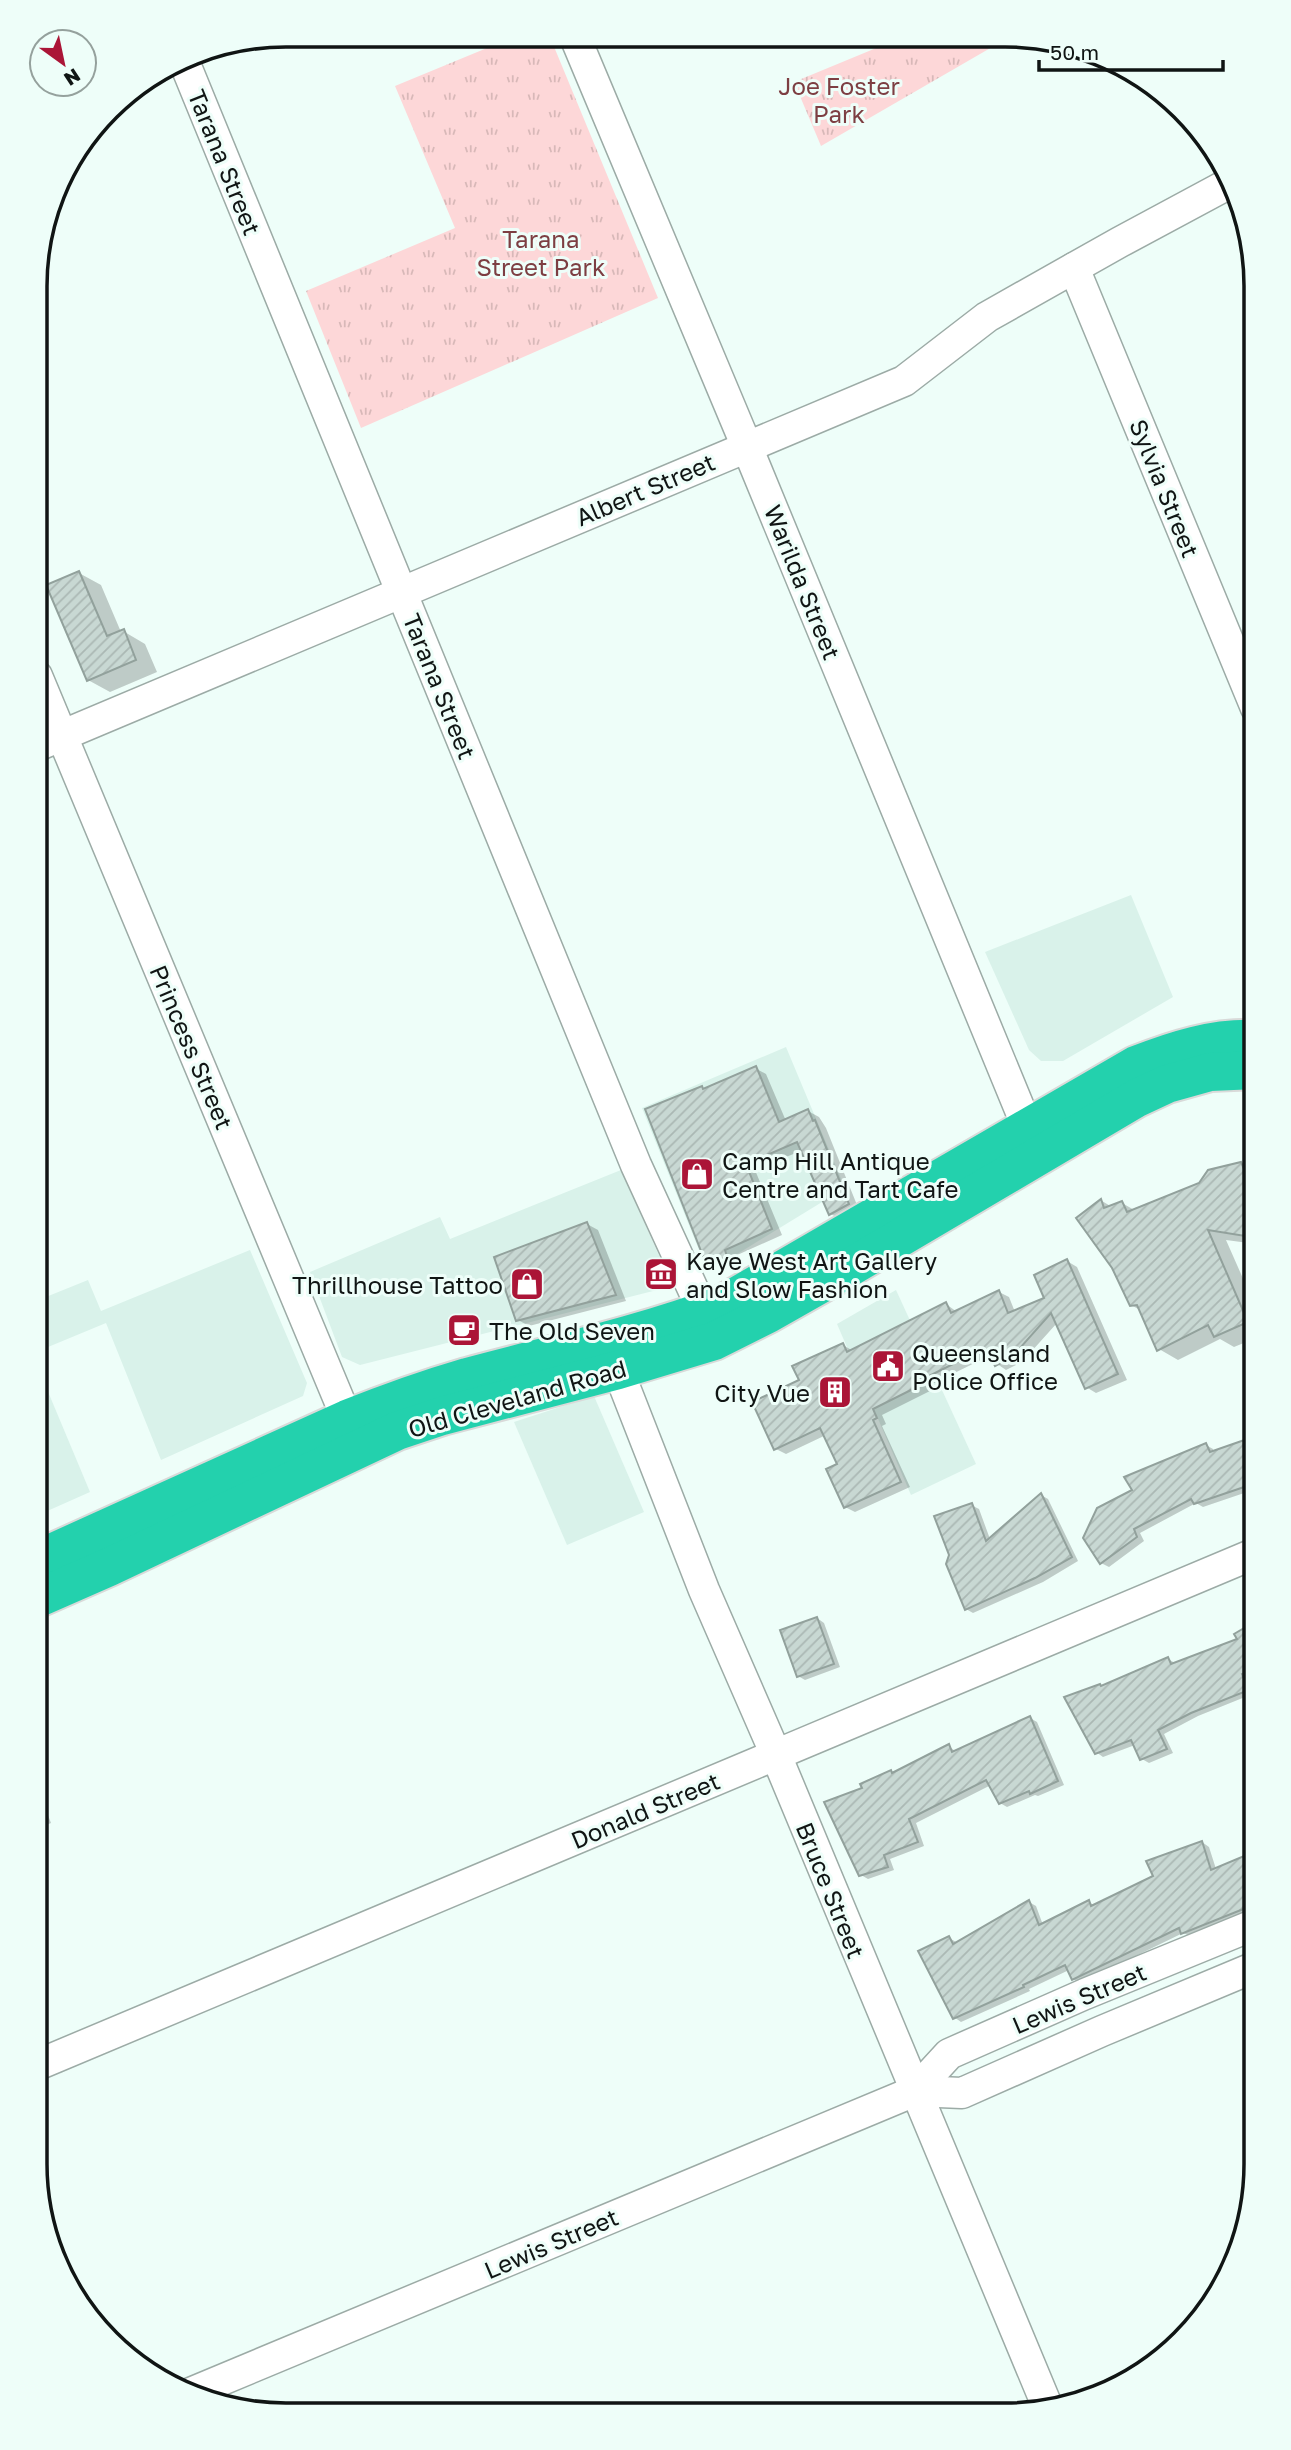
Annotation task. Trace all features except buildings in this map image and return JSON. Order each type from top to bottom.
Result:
[{"type":"highway","name":"Old Cleveland Road","points":[[47,1555],[347,1419],[400,1398],[669,1324],[723,1304],[1136,1065],[1209,1042],[1244,1041]]},
{"type":"highway","name":"Old Cleveland Road","points":[[47,1594],[397,1431],[466,1409],[697,1347],[768,1314],[1157,1089],[1210,1072],[1244,1071]]},
{"type":"street","name":"Warilda Street","points":[[579,48],[747,446],[1028,1129]]},
{"type":"street","name":"Tarana Street","points":[[187,69],[636,1165],[704,1311]]},
{"type":"street","name":"Albert Street","points":[[49,741],[904,381],[987,317],[1222,187]]},
{"type":"street","name":"Sylvia Street","points":[[1074,268],[1244,678]]},
{"type":"street","name":"Princess Street","points":[[49,741],[347,1419]]},
{"type":"street","name":"Bruce Street","points":[[618,1370],[704,1590],[776,1755],[1044,2399]]},
{"type":"street","name":"Donald Street","points":[[47,2061],[1243,1558]]},
{"type":"street","name":"Lewis Street","points":[[204,2388],[915,2091],[949,2054],[1243,1929]]},
{"type":"street","name":"Lewis Street","points":[[915,2091],[962,2093],[1243,1972]]},
{"type":"shaded area","points":[[1131,895],[1173,997],[1063,1061],[1041,1061],[1029,1050],[985,952]]},
{"type":"shaded area","points":[[786,1047],[845,1188],[716,1267],[703,1260],[642,1108]]},
{"type":"shaded area","points":[[621,1170],[665,1269],[657,1290],[360,1365],[342,1357],[310,1272],[440,1217],[450,1239]]},
{"type":"shaded area","points":[[250,1250],[307,1383],[303,1396],[161,1460],[106,1323],[47,1347],[47,1297],[88,1280],[101,1311]]},
{"type":"shaded area","points":[[896,1290],[976,1464],[911,1495],[837,1324]]},
{"type":"shaded area","points":[[47,1389],[90,1492],[47,1511]]},
{"type":"shaded area","points":[[594,1396],[644,1512],[567,1545],[514,1422]]},
{"type":"green space","name":"Joe Foster Park","points":[[878,47],[992,47],[821,146],[794,82]]},
{"type":"green space","name":"Tarana Street Park","points":[[488,48],[554,48],[658,298],[361,428],[306,291],[455,228],[395,86]]},
{"type":"place","name":"Camp Hill Antique Centre and Tart Cafe","points":[[697,1174]]},
{"type":"place","name":"Kaye West Art Gallery and Slow Fashion","points":[[661,1274]]},
{"type":"place","name":"Thrillhouse Tattoo","points":[[527,1284]]},
{"type":"place","name":"The Old Seven","points":[[464,1330]]},
{"type":"place","name":"Queensland Police Office","points":[[888,1366]]},
{"type":"place","name":"City Vue","points":[[835,1392]]}]
